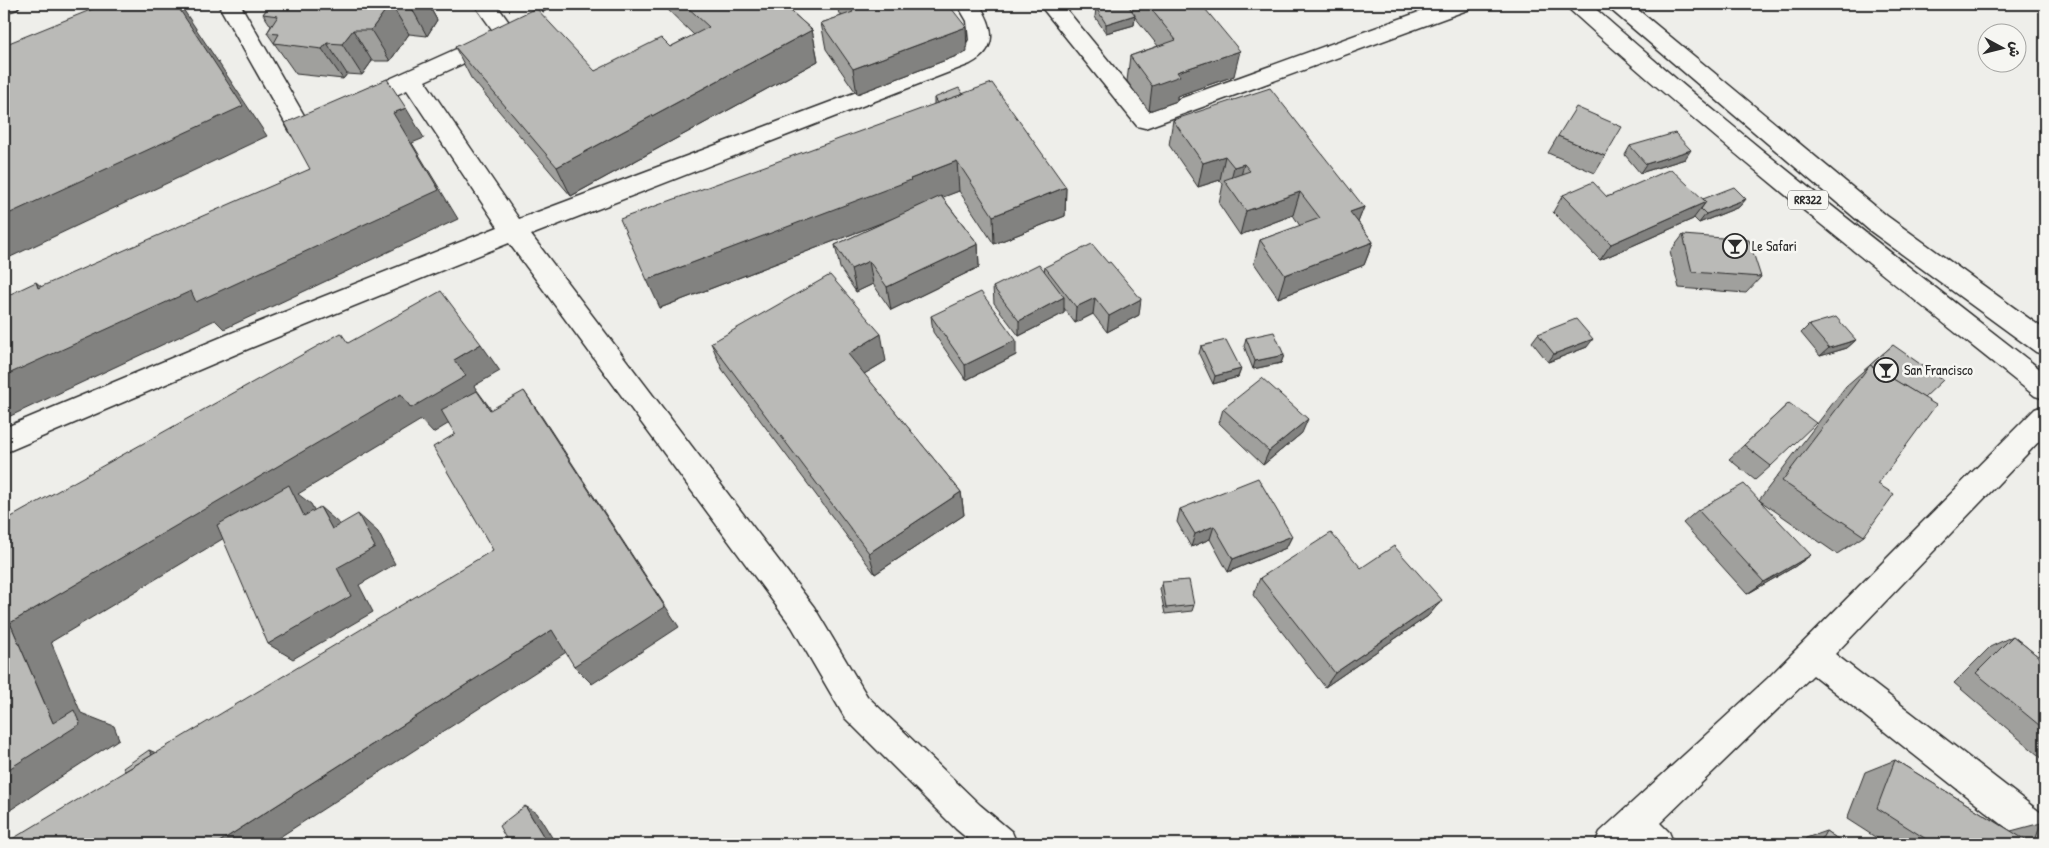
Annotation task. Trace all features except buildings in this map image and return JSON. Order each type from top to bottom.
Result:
[{"type":"street","points":[[4,6],[9,4]]},
{"type":"street","points":[[229,4],[300,128],[507,35],[485,4]]},
{"type":"street","points":[[4,441],[148,377],[513,230],[950,65],[974,51],[980,41],[980,27],[968,4]]},
{"type":"street","points":[[1050,4],[1145,120],[1462,4]]},
{"type":"street","name":"RR322","points":[[1577,4],[1674,90],[1854,238],[2045,388]]},
{"type":"street","name":"RR322","points":[[1618,4],[1878,223],[2045,344]]},
{"type":"street","points":[[411,78],[513,230],[803,617],[856,707],[968,817],[1000,844]]},
{"type":"street","points":[[1635,837],[1728,739],[1813,656],[2045,417]]},
{"type":"street","points":[[1813,656],[2045,837]]},
{"type":"place","name":"Le Safari","points":[[1735,246]]},
{"type":"place","name":"San Francisco","points":[[1886,370]]}]
